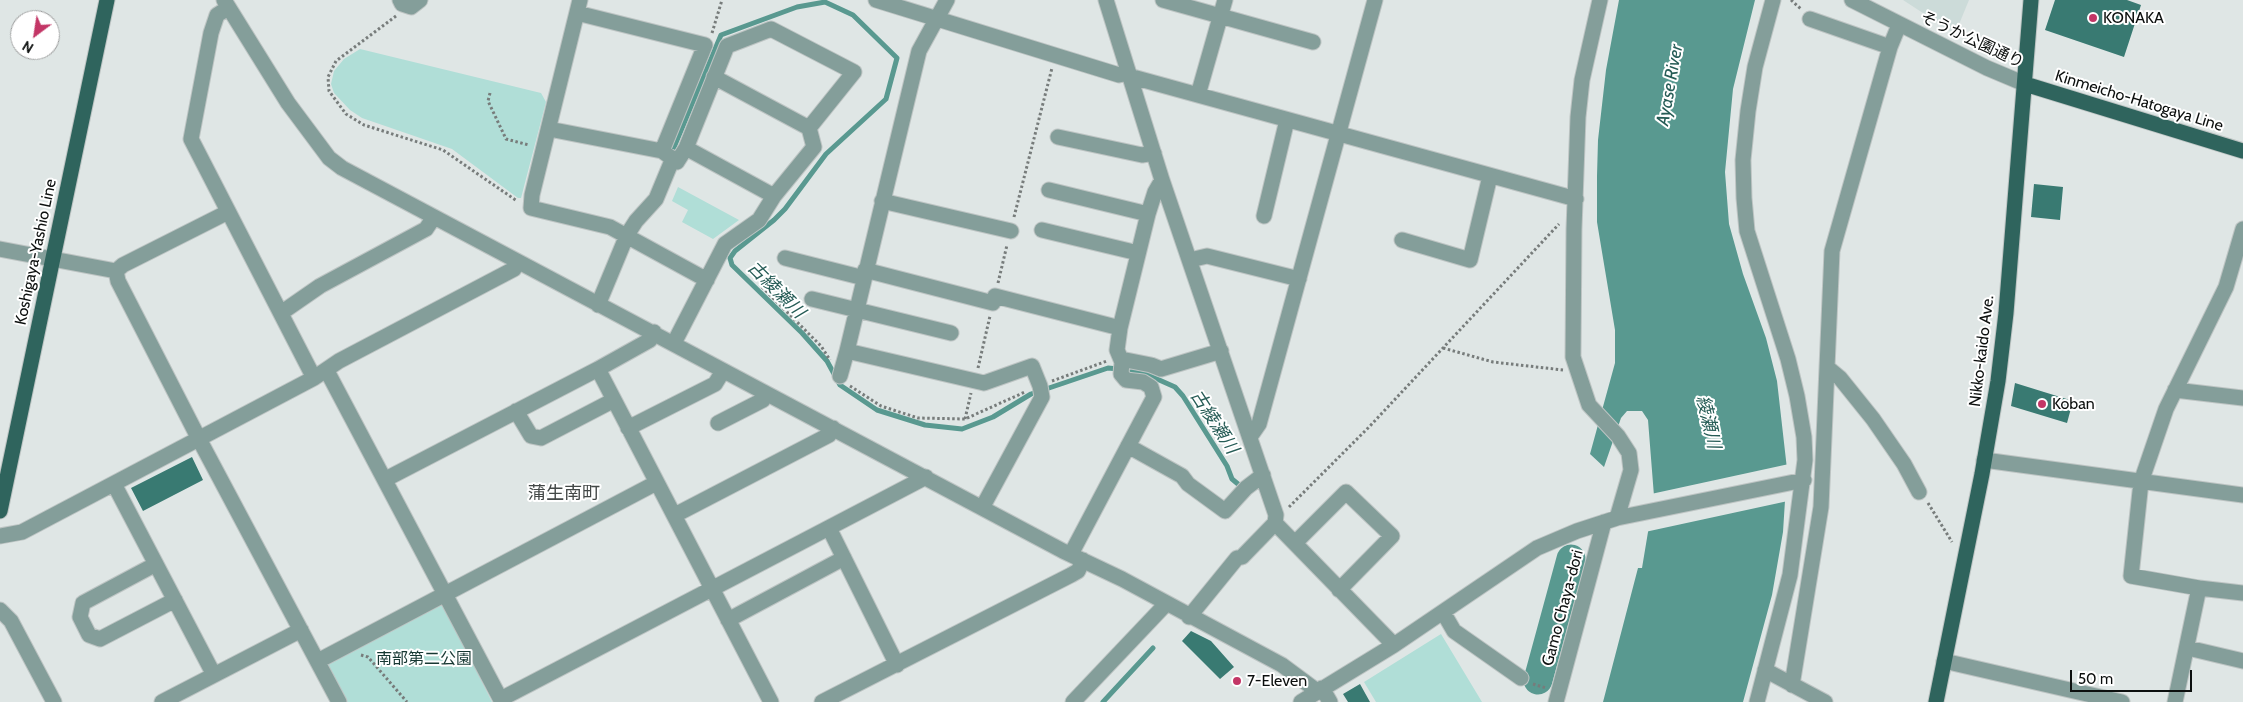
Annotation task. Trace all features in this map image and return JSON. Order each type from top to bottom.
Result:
[{"type":"main road","name":"Koshigaya-Yashio Line","points":[[0,511],[107,0]]},
{"type":"main road","name":"Nikko-kaido Ave.","points":[[1936,702],[1998,381],[2006,313],[2031,0]]},
{"type":"main road","name":"Kinmeicho-Hatogaya Line","points":[[2025,84],[2243,151]]},
{"type":"street","points":[[876,0],[1119,75],[1129,74],[1576,202]]},
{"type":"street","points":[[840,376],[848,351],[919,51],[947,0]]},
{"type":"street","points":[[1106,0],[1162,180],[1250,437],[1275,519],[1339,590],[1394,645]]},
{"type":"street","points":[[1163,0],[1313,42]]},
{"type":"street","points":[[1198,94],[1225,0]]},
{"type":"street","points":[[1250,437],[1259,424],[1375,0]]},
{"type":"street","points":[[1578,370],[1573,357],[1573,325],[1578,117],[1582,80],[1600,0]]},
{"type":"street","points":[[1757,702],[1790,575],[1797,482],[1804,437],[1788,360],[1747,231],[1744,198],[1743,160],[1748,111],[1756,67],[1773,0]]},
{"type":"street","name":"そうか公園通り","points":[[1852,0],[1987,68],[2025,84]]},
{"type":"street","points":[[926,477],[501,701],[386,479],[281,313],[191,139],[217,14],[226,4],[288,103],[329,158],[342,168],[598,305],[654,332],[766,394],[833,428],[926,477],[982,508],[1282,665],[1320,690],[1330,702]]},
{"type":"street","points":[[598,305],[627,235],[636,221],[656,199],[667,154],[705,45],[579,7],[531,202],[610,227],[627,235],[707,280]]},
{"type":"street","points":[[1810,18],[1890,47]]},
{"type":"street","points":[[1792,684],[1820,507],[1832,251],[1890,47],[1899,25]]},
{"type":"street","points":[[550,129],[667,154],[677,162],[686,148],[727,46],[771,28],[854,72],[809,128]]},
{"type":"street","points":[[674,344],[725,244],[758,220],[774,196],[814,147],[809,128],[714,77]]},
{"type":"street","points":[[1264,216],[1287,120]]},
{"type":"street","points":[[1058,138],[1142,155],[1154,154]]},
{"type":"street","points":[[686,148],[774,196]]},
{"type":"street","points":[[1402,240],[1470,260],[1490,176]]},
{"type":"street","points":[[822,702],[1078,571],[1077,557],[1128,446],[1154,397],[1151,387],[1143,382],[1126,380],[1116,350],[1148,214],[1155,192],[1162,180]]},
{"type":"street","points":[[1049,190],[1148,214]]},
{"type":"street","points":[[882,201],[1011,231]]},
{"type":"street","points":[[116,271],[123,265],[228,212]]},
{"type":"street","points":[[281,313],[320,286],[426,230],[434,217]]},
{"type":"street","points":[[2243,229],[2226,287],[2166,409],[2141,482],[2131,576],[2199,588],[2243,593]]},
{"type":"street","points":[[1042,230],[1138,253]]},
{"type":"street","points":[[0,249],[116,271]]},
{"type":"street","points":[[1190,260],[1207,256],[1299,279]]},
{"type":"street","points":[[785,258],[994,300],[1120,328]]},
{"type":"street","points":[[0,536],[22,532],[321,375],[339,361],[514,269],[518,262]]},
{"type":"street","points":[[116,271],[118,281],[199,439],[339,702]]},
{"type":"street","points":[[812,299],[951,333]]},
{"type":"street","points":[[386,479],[642,345],[650,340],[654,332]]},
{"type":"street","points":[[848,351],[984,383],[1032,366],[1048,400],[982,508]]},
{"type":"street","points":[[1121,365],[1150,365],[1161,369],[1221,351]]},
{"type":"street","points":[[1828,368],[1840,378],[1873,419],[1904,464],[1919,492]]},
{"type":"street","points":[[598,369],[771,702]]},
{"type":"street","name":"Gamo Chaya-dori","points":[[1556,702],[1631,470],[1629,453],[1618,436],[1595,414],[1589,405],[1578,370]]},
{"type":"street","points":[[628,428],[715,384],[723,371]]},
{"type":"street","points":[[2175,390],[2243,398]]},
{"type":"street","points":[[718,423],[763,400],[766,394]]},
{"type":"street","points":[[516,411],[531,436],[541,438],[614,400]]},
{"type":"street","points":[[675,515],[829,435],[833,428]]},
{"type":"street","points":[[1128,446],[1182,476],[1188,484],[1225,511],[1246,488],[1262,475]]},
{"type":"street","points":[[1984,460],[2243,495]]},
{"type":"street","points":[[1301,702],[1394,645],[1536,548],[1576,531],[1616,519],[1797,482]]},
{"type":"street","points":[[318,662],[445,593],[656,483]]},
{"type":"street","points":[[114,484],[214,675]]},
{"type":"street","points":[[1295,543],[1346,492],[1392,536],[1339,590]]},
{"type":"street","points":[[1189,617],[1237,558],[1242,557],[1275,519]]},
{"type":"street","points":[[829,528],[897,664]]},
{"type":"street","points":[[728,620],[844,558]]},
{"type":"street","points":[[156,564],[83,603],[80,617],[89,635],[100,639],[175,600]]},
{"type":"street","points":[[2175,702],[2188,648],[2199,588]]},
{"type":"street","points":[[1073,702],[1166,604]]},
{"type":"street","points":[[0,610],[11,621],[54,702]]},
{"type":"street","points":[[1443,612],[1454,631],[1521,678]]},
{"type":"street","points":[[162,702],[301,630]]},
{"type":"street","points":[[2188,648],[2243,660]]},
{"type":"street","points":[[1944,661],[2122,702]]},
{"type":"street","points":[[1765,670],[1825,702]]},
{"type":"path","points":[[702,45],[713,32],[722,0]]},
{"type":"path","points":[[409,2],[403,11],[336,61],[328,77],[329,91],[346,114],[364,125],[443,150],[520,204],[531,202]]},
{"type":"path","points":[[490,93],[488,101],[506,139],[544,148]]},
{"type":"path","points":[[1275,519],[1284,512],[1443,348],[1576,202]]},
{"type":"path","points":[[1443,348],[1494,362],[1562,370],[1578,370]]},
{"type":"path","points":[[1919,492],[1923,493],[1964,562]]},
{"type":"path","points":[[351,643],[356,654],[368,657],[406,702]]},
{"type":"shaded area","points":[[1903,0],[1969,0],[1955,34]]},
{"type":"green space","points":[[360,49],[541,93],[546,102],[521,198],[518,198],[452,149],[362,118],[350,110],[334,93],[331,84],[334,71],[344,59]]},
{"type":"green space","points":[[678,187],[739,220],[713,239],[682,222],[688,210],[672,201]]},
{"type":"green space","name":"南部第二公園","points":[[442,601],[492,702],[346,702],[326,664]]},
{"type":"green space","points":[[1441,634],[1482,702],[1376,702],[1364,682]]},
{"type":"water","points":[[1619,0],[1755,0],[1733,89],[1725,172],[1729,224],[1743,274],[1766,338],[1777,381],[1787,469],[1783,532],[1772,595],[1743,702],[1603,702],[1638,568],[1642,568],[1654,496],[1648,420],[1642,411],[1627,411],[1621,418],[1604,467],[1590,454],[1615,363],[1615,330],[1597,222],[1597,176],[1598,140],[1606,70]]},
{"type":"pier","points":[[1789,464],[1788,501],[1645,532],[1651,494]]},
{"type":"building","points":[[2055,0],[2127,0],[2141,5],[2124,57],[2045,30]]},
{"type":"building","points":[[2034,184],[2063,187],[2060,220],[2031,217]]},
{"type":"building","name":"Koban","points":[[2015,383],[2073,401],[2067,423],[2011,406]]},
{"type":"building","points":[[192,457],[203,480],[143,511],[131,488]]},
{"type":"building","points":[[1191,631],[1211,641],[1234,667],[1220,679],[1182,641]]},
{"type":"building","points":[[1360,684],[1370,702],[1348,702],[1343,694]]},
{"type":"waterway","name":"古綾瀬川","points":[[672,152],[721,35],[797,7],[825,2],[853,15],[897,58],[886,99],[826,154],[785,209],[735,251],[730,258],[732,265],[802,333],[827,361],[840,385],[877,410],[925,425],[962,429],[993,417],[1031,394],[1108,368],[1129,370],[1148,375],[1175,387],[1183,396],[1227,466],[1232,479],[1238,484]]},
{"type":"waterway","points":[[1538,680],[1571,559]]},
{"type":"waterway","points":[[1103,702],[1153,648]]},
{"type":"place","name":"KONAKA","points":[[2093,18]]},
{"type":"place","name":"Koban","points":[[2042,404]]},
{"type":"place","name":"7-Eleven","points":[[1237,681]]},
{"type":"district","name":"蒲生南町","points":[[564,494]]},
{"type":"water label","name":"Ayase River","points":[[1670,85]]},
{"type":"water label","name":"綾瀬川","points":[[1708,422]]}]
